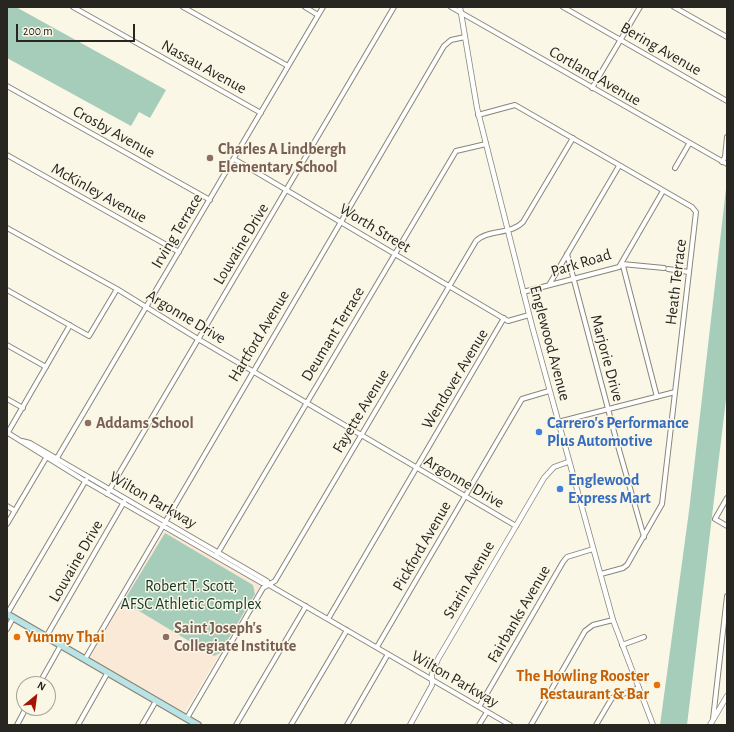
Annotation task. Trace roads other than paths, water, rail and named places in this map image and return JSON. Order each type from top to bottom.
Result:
[{"type":"main road","points":[[7,614],[198,725]]},
{"type":"street","name":"Nassau Avenue","points":[[73,7],[261,113]]},
{"type":"street","points":[[183,7],[288,66]]},
{"type":"street","points":[[305,7],[318,15]]},
{"type":"street","name":"Irving Terrace","points":[[57,458],[323,7]]},
{"type":"street","name":"Louvaine Drive","points":[[107,494],[394,7]]},
{"type":"street","name":"Cortland Avenue","points":[[451,7],[689,144],[727,164]]},
{"type":"street","name":"Englewood Avenue","points":[[460,7],[478,115],[549,392],[613,620],[653,725]]},
{"type":"street","name":"Bering Avenue","points":[[563,7],[727,100]]},
{"type":"street","points":[[592,88],[640,7]]},
{"type":"street","points":[[674,7],[727,37]]},
{"type":"street","name":"Hartford Avenue","points":[[85,659],[252,371],[446,43],[451,40],[465,37]]},
{"type":"street","name":"Crosby Avenue","points":[[7,86],[210,200]]},
{"type":"street","name":"Heath Terrace","points":[[478,115],[515,105],[692,207],[696,212],[662,504],[625,567],[601,574]]},
{"type":"street","points":[[722,162],[725,157],[727,137]]},
{"type":"street","name":"Fayette Avenue","points":[[187,718],[263,588],[275,581],[478,238],[518,227],[523,222],[573,138]]},
{"type":"street","name":"Deumant Terrace","points":[[216,556],[456,151],[486,144]]},
{"type":"street","points":[[675,168],[689,144]]},
{"type":"street","name":"McKinley Avenue","points":[[7,155],[178,252]]},
{"type":"street","name":"Worth Street","points":[[234,159],[504,318]]},
{"type":"street","points":[[549,285],[619,166]]},
{"type":"street","points":[[657,397],[622,263],[663,191]]},
{"type":"street","name":"Argonne Drive","points":[[7,228],[117,289],[198,339],[516,526]]},
{"type":"street","name":"Marjorie Drive","points":[[567,254],[644,537]]},
{"type":"street","name":"Park Road","points":[[523,292],[619,267],[622,263],[690,272]]},
{"type":"street","points":[[7,290],[89,336],[117,289]]},
{"type":"street","name":"Wendover Avenue","points":[[328,619],[504,318],[508,320],[529,315]]},
{"type":"street","points":[[8,434],[70,325]]},
{"type":"street","points":[[7,346],[46,368]]},
{"type":"street","name":"Pickford Avenue","points":[[377,647],[522,399],[549,392]]},
{"type":"street","points":[[558,422],[675,392]]},
{"type":"street","points":[[7,399],[23,408]]},
{"type":"street","name":"Wilton Parkway","points":[[8,434],[107,494],[262,583],[269,585],[306,606],[510,725]]},
{"type":"street","name":"Wilton Parkway","points":[[21,441],[30,442],[219,551],[267,581],[269,585]]},
{"type":"street","points":[[7,524],[46,458],[57,458]]},
{"type":"street","name":"Starin Avenue","points":[[410,725],[432,685],[432,674],[438,659],[516,526],[549,472],[554,467],[568,462]]},
{"type":"street","points":[[7,614],[88,476]]},
{"type":"street","name":"Louvaine Drive","points":[[46,636],[126,498]]},
{"type":"street","points":[[727,498],[715,519],[727,526]]},
{"type":"street","points":[[7,506],[15,511]]},
{"type":"street","name":"Fairbanks Avenue","points":[[479,707],[563,562],[567,558],[593,549]]},
{"type":"street","points":[[713,719],[727,596]]},
{"type":"street","points":[[236,725],[306,606]]},
{"type":"street","points":[[7,629],[13,618]]},
{"type":"street","points":[[530,725],[585,631],[593,625],[613,620]]},
{"type":"street","points":[[291,725],[347,630]]},
{"type":"street","points":[[622,644],[644,636]]},
{"type":"street","points":[[44,676],[61,645]]},
{"type":"street","points":[[347,725],[388,654]]},
{"type":"street","points":[[78,725],[108,672]]},
{"type":"street","points":[[596,725],[612,698],[639,688]]},
{"type":"street","points":[[710,725],[727,696]]},
{"type":"street","points":[[142,725],[156,700]]},
{"type":"street","points":[[479,725],[487,712]]},
{"type":"street","points":[[17,725],[22,716]]},
{"type":"place","name":"Charles A Lindbergh Elementary School","points":[[210,158]]},
{"type":"place","name":"Addams School","points":[[88,423]]},
{"type":"place","name":"Carrero's Performance Plus Automotive","points":[[539,432]]},
{"type":"place","name":"Englewood Express Mart","points":[[560,489]]},
{"type":"place","name":"Yummy Thai","points":[[17,637]]},
{"type":"place","name":"Saint Joseph's Collegiate Institute","points":[[166,637]]},
{"type":"place","name":"The Howling Rooster Restaurant & Bar","points":[[657,685]]},
{"type":"park label","name":"Robert T. Scott, AFSC Athletic Complex","points":[[191,595]]}]
